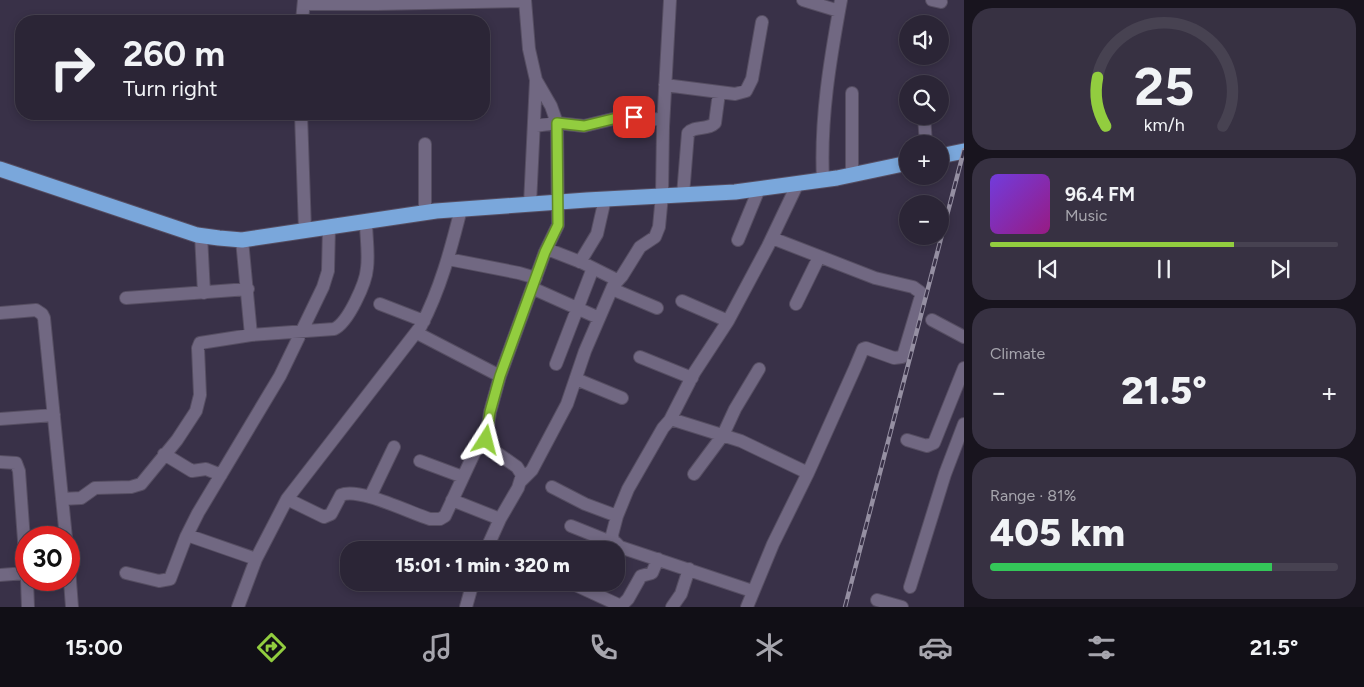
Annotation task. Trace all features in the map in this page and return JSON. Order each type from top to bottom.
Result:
[{"type":"highway","points":[[949,154],[964,152]]},
{"type":"highway","points":[[0,169],[201,235],[242,240],[425,212],[662,195],[735,192],[823,180],[899,165]]},
{"type":"street","points":[[303,15],[304,2],[377,4],[525,0],[529,50],[536,80],[530,204]]},
{"type":"street","points":[[521,481],[530,474],[567,404],[599,318],[615,285],[640,247],[655,236],[660,220],[663,120],[670,0]]},
{"type":"street","points":[[803,0],[840,6],[827,85],[822,131],[823,180]]},
{"type":"street","points":[[665,85],[719,93],[742,93],[749,88],[762,22]]},
{"type":"street","points":[[490,541],[521,481],[522,475],[517,467],[490,448],[486,440],[490,412],[500,376],[547,249],[558,225],[557,123],[551,106],[536,80]]},
{"type":"street","points":[[683,195],[688,133],[695,128],[708,128],[715,123],[719,93]]},
{"type":"street","points":[[852,94],[852,174]]},
{"type":"street","points":[[534,126],[557,123],[584,126],[617,118],[634,117],[663,120]]},
{"type":"street","points":[[301,120],[306,230]]},
{"type":"street","points":[[425,144],[425,212]]},
{"type":"street","points":[[615,541],[612,535],[617,516],[631,482],[728,321],[772,238],[798,183]]},
{"type":"street","points":[[738,240],[759,189]]},
{"type":"street","points":[[580,262],[597,234],[605,199]]},
{"type":"street","points":[[238,607],[256,559],[287,499],[417,333],[424,321],[448,259],[461,209]]},
{"type":"street","points":[[62,499],[81,498],[95,488],[138,486],[193,417],[200,395],[199,344],[204,341],[251,335],[334,328],[341,324],[360,290],[367,270],[366,221]]},
{"type":"street","points":[[126,573],[159,580],[170,580],[187,535],[280,376],[323,287],[327,275],[329,227]]},
{"type":"street","points":[[201,235],[204,293]]},
{"type":"street","points":[[747,607],[773,544],[808,473],[855,368],[860,352],[863,348],[866,348],[894,358],[902,357],[920,296],[920,292],[913,287],[875,278],[772,238]]},
{"type":"street","points":[[242,240],[251,335]]},
{"type":"street","points":[[547,249],[593,268],[615,285],[657,308]]},
{"type":"street","points":[[796,304],[819,257]]},
{"type":"street","points":[[448,259],[520,273],[577,308],[599,318]]},
{"type":"street","points":[[556,364],[593,268]]},
{"type":"street","points":[[126,298],[248,289]]},
{"type":"street","points":[[682,301],[728,321]]},
{"type":"street","points":[[380,304],[424,321]]},
{"type":"street","points":[[0,313],[36,310],[42,314],[45,326],[65,526]]},
{"type":"street","points":[[932,320],[964,337]]},
{"type":"street","points":[[417,333],[500,376]]},
{"type":"street","points":[[640,357],[692,378]]},
{"type":"street","points":[[906,440],[927,446],[934,443],[964,368]]},
{"type":"street","points":[[694,474],[723,435],[735,409],[759,369]]},
{"type":"street","points":[[576,379],[622,398]]},
{"type":"street","points":[[0,419],[54,414]]},
{"type":"street","points":[[670,420],[741,441],[808,473]]},
{"type":"street","points":[[910,587],[959,452],[964,424]]},
{"type":"street","points":[[287,499],[324,517],[331,514],[337,499],[345,493],[354,493],[437,520],[444,516],[476,447],[486,440]]},
{"type":"street","points":[[370,497],[394,447]]},
{"type":"street","points":[[164,454],[192,471],[206,469],[221,475]]},
{"type":"street","points":[[420,461],[463,477]]},
{"type":"street","points":[[0,462],[16,463],[19,471],[23,526]]},
{"type":"street","points":[[552,487],[585,504],[617,516]]},
{"type":"street","points":[[452,500],[500,519]]},
{"type":"street","points":[[571,526],[608,541]]},
{"type":"street","points":[[187,535],[256,559]]},
{"type":"street","points":[[625,549],[752,591]]},
{"type":"street","points":[[589,591],[622,606],[625,605],[641,576],[652,572],[658,559]]},
{"type":"street","points":[[672,607],[682,594],[689,569]]},
{"type":"street","points":[[0,575],[15,574]]},
{"type":"street","points":[[27,591],[28,607]]},
{"type":"street","points":[[71,591],[72,607]]},
{"type":"street","points":[[466,607],[470,591]]},
{"type":"street","points":[[876,600],[902,607]]},
{"type":"railway","points":[[845,607],[964,150]]},
{"type":"route","points":[[486,440],[490,412],[500,376],[545,252],[556,234],[558,225],[557,123],[584,126],[617,118],[634,117]]}]
